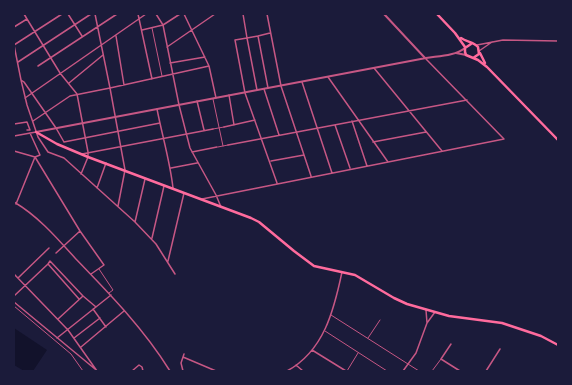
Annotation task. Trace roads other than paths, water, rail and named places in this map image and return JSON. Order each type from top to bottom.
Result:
[{"type":"main road","points":[[437,14],[455,33],[465,48],[466,56],[473,58],[487,67]]},
{"type":"main road","points":[[455,33],[471,44],[477,45],[481,58],[487,67],[558,140]]},
{"type":"main road","points":[[465,48],[471,44]]},
{"type":"main road","points":[[473,58],[477,56],[479,52]]},
{"type":"main road","points":[[36,132],[88,157],[251,218],[259,222],[314,266],[355,275],[394,298],[426,310],[457,318],[502,323],[541,336],[558,345]]},
{"type":"street","points":[[24,14],[60,73],[77,94],[88,152],[88,157],[81,174]]},
{"type":"street","points":[[62,14],[14,44],[25,98],[36,132],[48,152],[64,158],[152,238],[175,274]]},
{"type":"street","points":[[68,14],[82,36]]},
{"type":"street","points":[[18,62],[91,14]]},
{"type":"street","points":[[95,14],[125,170],[118,206]]},
{"type":"street","points":[[38,66],[117,14]]},
{"type":"street","points":[[138,14],[152,79]]},
{"type":"street","points":[[25,98],[146,14]]},
{"type":"street","points":[[156,14],[163,25],[179,105],[192,152],[221,207]]},
{"type":"street","points":[[142,30],[163,25],[180,14]]},
{"type":"street","points":[[184,14],[209,66],[223,146]]},
{"type":"street","points":[[167,47],[216,14]]},
{"type":"street","points":[[243,14],[257,90]]},
{"type":"street","points":[[267,14],[281,86],[312,176]]},
{"type":"street","points":[[201,199],[504,139],[384,14]]},
{"type":"street","points":[[14,27],[27,18]]},
{"type":"street","points":[[152,28],[162,76]]},
{"type":"street","points":[[270,33],[235,40],[245,92],[277,183]]},
{"type":"street","points":[[116,35],[124,85]]},
{"type":"street","points":[[258,36],[268,88]]},
{"type":"street","points":[[477,45],[503,40],[558,41]]},
{"type":"street","points":[[479,52],[493,42]]},
{"type":"street","points":[[14,136],[453,53],[462,51],[465,48]]},
{"type":"street","points":[[453,53],[466,56]]},
{"type":"street","points":[[68,83],[103,55]]},
{"type":"street","points":[[170,63],[205,56]]},
{"type":"street","points":[[33,121],[70,96],[209,66]]},
{"type":"street","points":[[374,68],[410,110],[442,151]]},
{"type":"street","points":[[328,77],[388,162]]},
{"type":"street","points":[[21,80],[24,82],[56,128],[64,142]]},
{"type":"street","points":[[302,82],[332,173]]},
{"type":"street","points":[[264,89],[280,135]]},
{"type":"street","points":[[229,95],[234,124]]},
{"type":"street","points":[[192,152],[467,100]]},
{"type":"street","points":[[198,101],[204,130]]},
{"type":"street","points":[[157,109],[171,168],[173,188]]},
{"type":"street","points":[[82,154],[255,120]]},
{"type":"street","points":[[352,121],[367,166]]},
{"type":"street","points":[[14,124],[27,122],[30,130],[27,130]]},
{"type":"street","points":[[61,145],[64,142],[160,123]]},
{"type":"street","points":[[335,125],[350,169]]},
{"type":"street","points":[[373,142],[427,132]]},
{"type":"street","points":[[30,133],[40,155],[36,157],[15,203],[47,228],[91,274],[125,311],[170,371]]},
{"type":"street","points":[[14,151],[36,157],[80,231],[104,265],[91,274]]},
{"type":"street","points":[[270,161],[304,155]]},
{"type":"street","points":[[171,168],[197,162]]},
{"type":"street","points":[[97,188],[106,163]]},
{"type":"street","points":[[135,222],[146,178]]},
{"type":"street","points":[[152,238],[165,185]]},
{"type":"street","points":[[168,261],[184,193]]},
{"type":"street","points":[[56,253],[80,231]]},
{"type":"street","points":[[18,278],[49,248]]},
{"type":"street","points":[[14,296],[50,261],[83,296],[96,307]]},
{"type":"street","points":[[48,264],[79,299]]},
{"type":"street","points":[[57,338],[110,295],[113,290],[99,268]]},
{"type":"street","points":[[287,371],[312,350],[325,331],[331,316],[342,272]]},
{"type":"street","points":[[14,274],[68,330],[97,371]]},
{"type":"street","points":[[58,319],[83,296]]},
{"type":"street","points":[[14,302],[97,371]]},
{"type":"street","points":[[14,306],[71,354],[83,371]]},
{"type":"street","points":[[93,309],[106,327]]},
{"type":"street","points":[[426,310],[427,323]]},
{"type":"street","points":[[81,347],[125,311]]},
{"type":"street","points":[[404,371],[418,347],[427,323],[435,312]]},
{"type":"street","points":[[331,316],[419,371]]},
{"type":"street","points":[[74,338],[100,318]]},
{"type":"street","points":[[367,339],[380,320]]},
{"type":"street","points":[[325,331],[387,371]]},
{"type":"street","points":[[432,371],[451,344]]},
{"type":"street","points":[[486,371],[500,349]]},
{"type":"street","points":[[312,350],[346,371],[359,352]]},
{"type":"street","points":[[183,371],[183,355],[216,371]]},
{"type":"street","points":[[85,361],[88,358]]},
{"type":"street","points":[[441,359],[460,371]]},
{"type":"street","points":[[132,371],[139,365],[142,367],[143,371]]},
{"type":"street","points":[[296,365],[303,371]]}]
